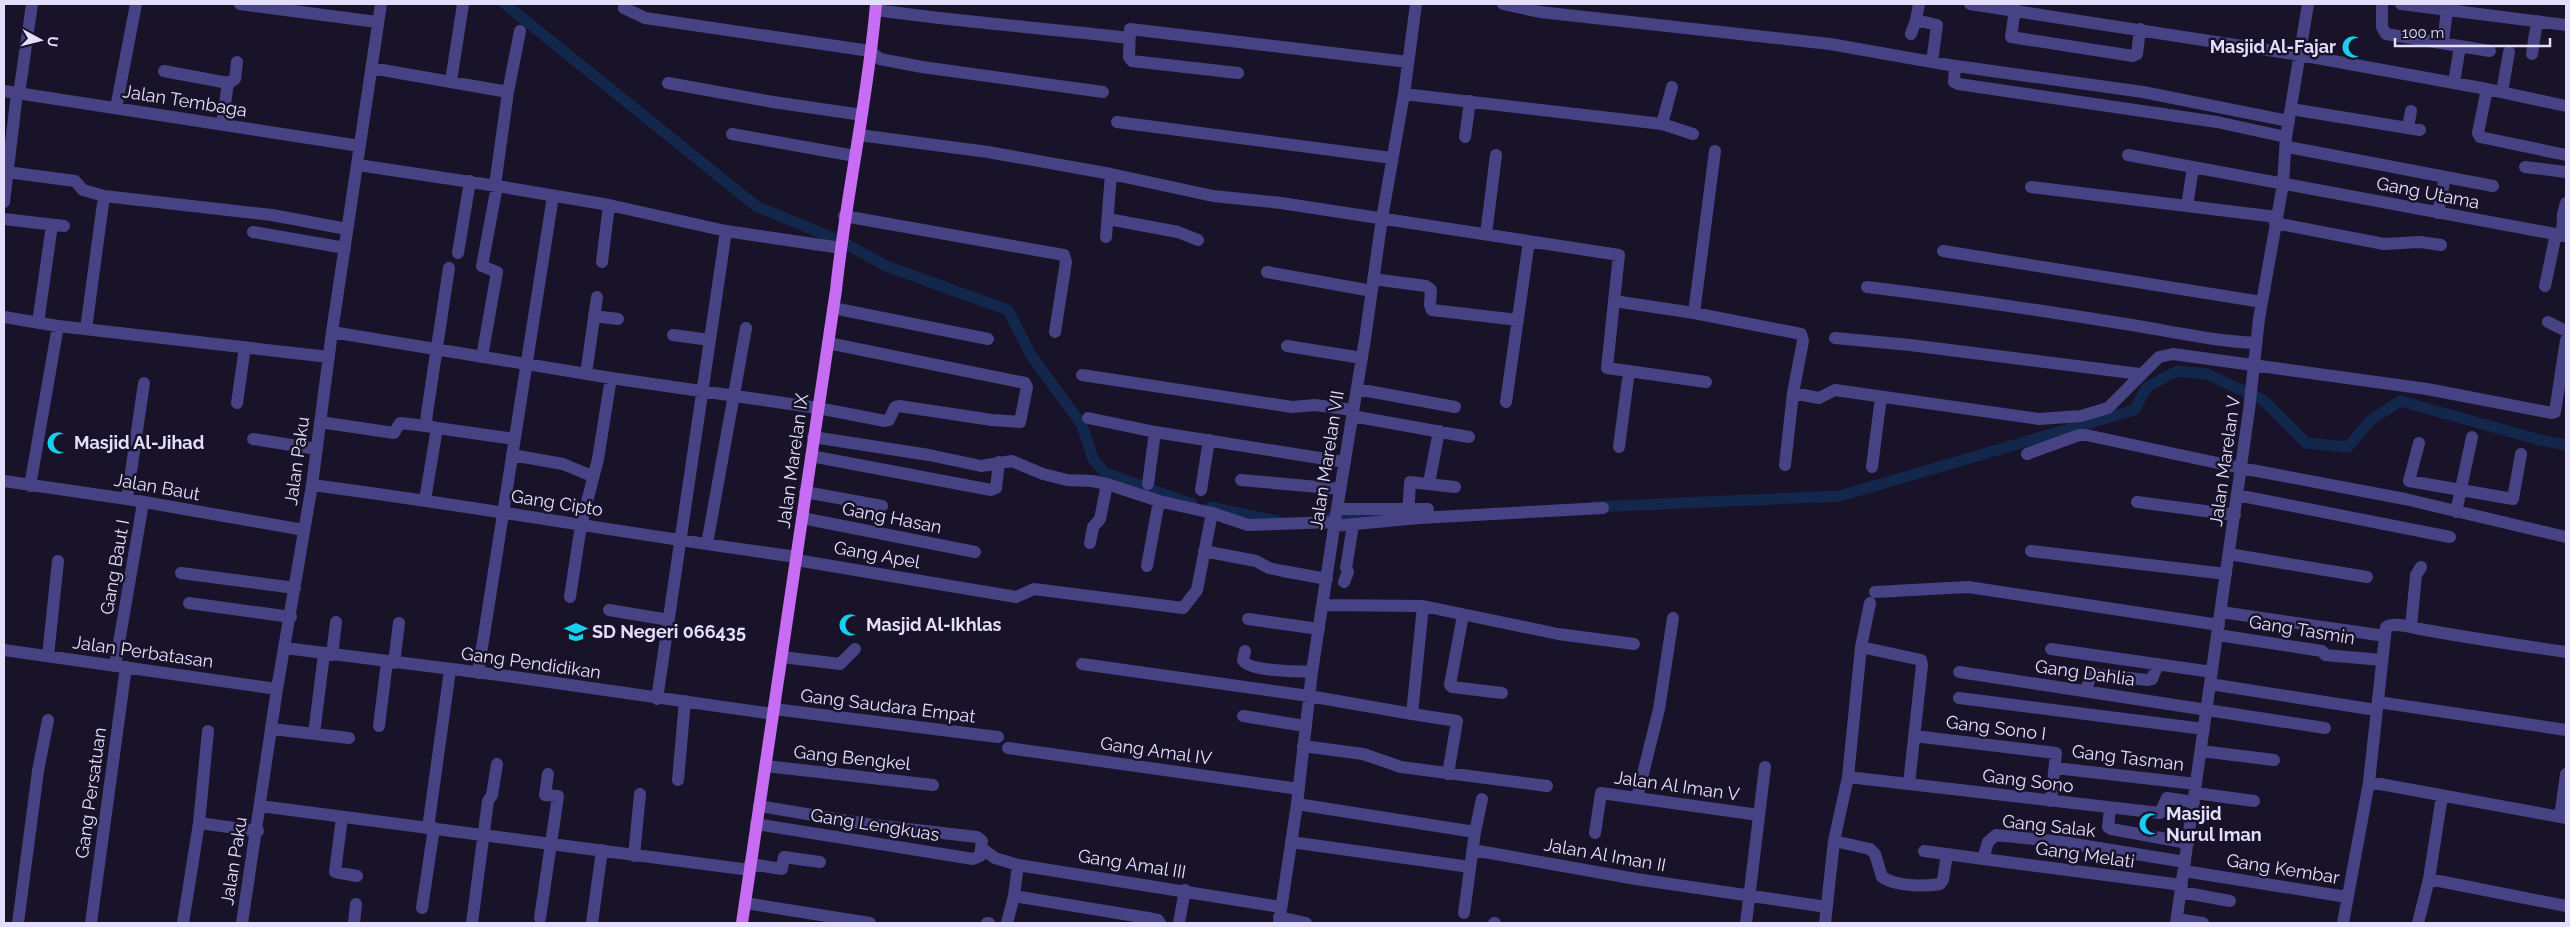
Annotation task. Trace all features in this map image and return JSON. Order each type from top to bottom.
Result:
[{"type":"main road","name":"Jalan Marelan IX","points":[[742,923],[828,343],[844,216],[862,115],[876,7]]},
{"type":"street","points":[[4,202],[32,4]]},
{"type":"street","points":[[116,108],[136,4]]},
{"type":"street","points":[[240,4],[377,22]]},
{"type":"street","name":"Jalan Paku","points":[[242,923],[258,831],[277,689],[296,588],[312,486],[332,332],[358,165],[380,4]]},
{"type":"street","points":[[451,81],[463,4]]},
{"type":"street","points":[[624,4],[624,8],[645,18],[870,51],[880,59],[1103,92]]},
{"type":"street","name":"Jalan Marelan VII","points":[[1280,916],[1299,790],[1312,672],[1335,518],[1362,358],[1382,218],[1404,94],[1416,4]]},
{"type":"street","points":[[1503,4],[1547,13],[1830,44],[1955,66],[2290,115],[2414,129],[2411,111]]},
{"type":"street","points":[[1911,34],[1919,4]]},
{"type":"street","points":[[1970,4],[2015,9],[2300,55],[2487,89],[2566,106]]},
{"type":"street","name":"Jalan Marelan V","points":[[2177,921],[2250,410],[2256,343],[2283,184],[2290,115],[2308,4]]},
{"type":"street","points":[[2382,4],[2382,27],[2386,34],[2490,51]]},
{"type":"street","points":[[2401,4],[2566,25]]},
{"type":"street","points":[[876,7],[938,19],[976,20],[1129,38]]},
{"type":"street","points":[[2015,9],[2011,37],[2133,56],[2137,54],[2140,29]]},
{"type":"street","points":[[2443,42],[2447,10]]},
{"type":"street","points":[[1916,20],[1937,25],[1932,62]]},
{"type":"street","points":[[2532,54],[2537,21]]},
{"type":"street","points":[[1238,73],[1132,60],[1128,57],[1129,38],[1132,27],[1408,62]]},
{"type":"street","points":[[482,357],[497,272],[482,267],[496,186],[508,92],[520,31]]},
{"type":"street","points":[[2454,83],[2460,46]]},
{"type":"street","points":[[2502,92],[2509,52]]},
{"type":"street","points":[[164,71],[228,83],[235,79],[237,62]]},
{"type":"street","points":[[1955,66],[1954,82],[1958,84],[2217,122],[2287,142],[2493,186]]},
{"type":"street","points":[[371,68],[508,92]]},
{"type":"street","points":[[222,124],[228,83]]},
{"type":"street","points":[[668,83],[773,102],[862,115]]},
{"type":"street","points":[[1662,124],[1672,87]]},
{"type":"street","points":[[2487,89],[2478,133],[2480,137],[2566,156]]},
{"type":"street","name":"Jalan Tembaga","points":[[4,91],[360,146]]},
{"type":"street","points":[[1404,94],[1662,124],[1693,134]]},
{"type":"street","points":[[1465,137],[1470,101]]},
{"type":"street","points":[[1117,122],[1392,158]]},
{"type":"street","points":[[732,134],[855,156]]},
{"type":"street","points":[[859,135],[951,146],[1111,174],[1213,196],[1281,203],[1619,255],[1607,368],[1706,382]]},
{"type":"street","points":[[1694,313],[1715,151]]},
{"type":"street","name":"Gang Utama","points":[[2128,154],[2562,236]]},
{"type":"street","points":[[1486,234],[1496,155]]},
{"type":"street","points":[[358,165],[470,181],[609,205],[726,231],[841,246]]},
{"type":"street","points":[[2187,206],[2193,167]]},
{"type":"street","points":[[2525,167],[2566,172]]},
{"type":"street","points":[[7,172],[75,181],[83,190],[104,196],[272,215],[348,229]]},
{"type":"street","points":[[1106,237],[1111,174]]},
{"type":"street","points":[[2438,212],[2445,177]]},
{"type":"street","points":[[458,253],[470,181]]},
{"type":"street","points":[[2031,187],[2187,206],[2276,220],[2384,244],[2420,242],[2441,245]]},
{"type":"street","points":[[86,329],[104,196]]},
{"type":"street","points":[[478,673],[553,196]]},
{"type":"street","points":[[2545,286],[2562,236],[2563,214],[2566,203]]},
{"type":"street","points":[[602,262],[609,205]]},
{"type":"street","points":[[844,216],[1064,255],[1066,262],[1055,332]]},
{"type":"street","points":[[4,219],[58,225],[38,323]]},
{"type":"street","points":[[1108,219],[1178,232],[1198,240]]},
{"type":"street","points":[[657,699],[726,231]]},
{"type":"street","points":[[253,232],[345,248]]},
{"type":"street","points":[[1506,402],[1529,241]]},
{"type":"street","points":[[1943,251],[2262,302]]},
{"type":"street","points":[[425,500],[437,350],[449,268]]},
{"type":"street","points":[[1267,272],[1372,285],[1426,286],[1431,290],[1430,305],[1432,310],[1518,320]]},
{"type":"street","points":[[1868,287],[1963,299],[2206,336],[2224,342],[2256,343]]},
{"type":"street","points":[[586,374],[597,297]]},
{"type":"street","points":[[1614,300],[1694,313],[1800,334],[1803,341],[1793,393],[1784,465]]},
{"type":"street","points":[[833,308],[988,339]]},
{"type":"street","points":[[594,316],[618,319]]},
{"type":"street","points":[[4,317],[58,326],[329,357]]},
{"type":"street","points":[[2548,322],[2566,331]]},
{"type":"street","points":[[30,486],[58,326]]},
{"type":"street","points":[[707,544],[746,328]]},
{"type":"street","points":[[332,332],[611,378],[818,408],[886,421],[889,420],[895,407],[899,406],[1017,423],[1020,420],[1027,387],[1025,383],[828,343]]},
{"type":"street","points":[[673,335],[710,340]]},
{"type":"street","points":[[1835,338],[1910,345],[2140,374]]},
{"type":"street","points":[[1793,393],[1819,398],[1834,390],[2038,418],[2082,416],[2090,415],[2114,403],[2140,374],[2159,357],[2173,354],[2427,389],[2552,413],[2555,412],[2565,360],[2566,340]]},
{"type":"street","points":[[1287,346],[1362,358]]},
{"type":"street","points":[[237,403],[244,347]]},
{"type":"street","points":[[1619,447],[1629,372]]},
{"type":"street","points":[[1082,375],[1292,407],[1315,405],[1469,436]]},
{"type":"street","points":[[570,597],[581,525],[592,476],[598,459],[611,378]]},
{"type":"street","points":[[127,499],[144,383]]},
{"type":"street","points":[[1357,389],[1456,407]]},
{"type":"street","points":[[1872,467],[1881,397]]},
{"type":"street","points":[[1088,418],[1155,432],[1345,462]]},
{"type":"street","points":[[320,422],[394,433],[400,423],[514,439]]},
{"type":"street","points":[[1429,484],[1438,431]]},
{"type":"street","points":[[1148,484],[1155,432]]},
{"type":"street","points":[[2027,454],[2079,435],[2086,435],[2241,468],[2405,499],[2566,537]]},
{"type":"street","points":[[2456,512],[2472,437]]},
{"type":"street","points":[[814,438],[929,455],[981,466],[1012,461],[1043,474],[1067,480],[1107,484],[1159,501],[1212,513],[1248,525],[1408,514],[1603,508]]},
{"type":"street","points":[[253,439],[317,449]]},
{"type":"street","points":[[1201,490],[1209,440]]},
{"type":"street","points":[[2405,499],[2419,443]]},
{"type":"street","points":[[2409,481],[2512,499],[2521,454]]},
{"type":"street","points":[[512,455],[563,464],[592,476]]},
{"type":"street","points":[[811,456],[990,490],[996,488],[999,462]]},
{"type":"street","points":[[1241,480],[1340,489]]},
{"type":"street","name":"Jalan Baut","points":[[4,481],[127,499],[304,530]]},
{"type":"street","points":[[1408,514],[1410,482],[1455,487]]},
{"type":"street","points":[[1090,543],[1093,527],[1100,519],[1107,484]]},
{"type":"street","name":"Gang Cipto","points":[[312,486],[425,500],[796,558]]},
{"type":"street","points":[[805,492],[882,506]]},
{"type":"street","points":[[2237,496],[2450,537]]},
{"type":"street","points":[[1147,566],[1159,501]]},
{"type":"street","points":[[2137,502],[2234,515]]},
{"type":"street","name":"Gang Baut I","points":[[121,667],[144,503]]},
{"type":"street","points":[[1335,518],[1353,525],[1428,509]]},
{"type":"street","points":[[1212,513],[1204,551],[1256,560],[1269,568],[1283,572],[1327,579]]},
{"type":"street","name":"Gang Hasan","points":[[802,518],[975,552]]},
{"type":"street","points":[[1344,582],[1348,572],[1346,568],[1353,525]]},
{"type":"street","name":"Gang Apel","points":[[796,558],[1016,597],[1034,589],[1183,608],[1198,590],[1204,551]]},
{"type":"street","points":[[2031,551],[2226,574]]},
{"type":"street","points":[[2229,554],[2367,577]]},
{"type":"street","points":[[48,656],[58,561]]},
{"type":"street","points":[[2411,627],[2416,575],[2421,568]]},
{"type":"street","points":[[181,573],[296,588]]},
{"type":"street","points":[[1825,923],[1834,841],[1848,777],[1861,648],[1872,597],[1968,587],[2219,624],[2385,636]]},
{"type":"street","points":[[189,603],[290,617]]},
{"type":"street","points":[[1323,604],[1423,606],[1558,634],[1634,644]]},
{"type":"street","points":[[1412,714],[1423,606]]},
{"type":"street","points":[[609,610],[669,620]]},
{"type":"street","points":[[1463,615],[1450,685],[1452,687],[1502,693]]},
{"type":"street","points":[[1637,798],[1647,750],[1659,709],[1673,618]]},
{"type":"street","points":[[1248,619],[1319,629]]},
{"type":"street","points":[[314,734],[328,654],[336,622]]},
{"type":"street","points":[[379,726],[399,622]]},
{"type":"street","name":"Gang Tasmin","points":[[2219,624],[2322,651],[2326,655],[2382,660]]},
{"type":"street","points":[[2343,923],[2369,782],[2386,627],[2389,625],[2411,627],[2499,643],[2566,652]]},
{"type":"street","name":"Gang Pendidikan","points":[[285,648],[657,699],[773,711]]},
{"type":"street","points":[[1861,648],[1921,660],[1909,784]]},
{"type":"street","points":[[782,657],[840,664],[855,649]]},
{"type":"street","points":[[2051,649],[2158,664],[2211,678],[2377,706],[2566,730]]},
{"type":"street","name":"Jalan Perbatasan","points":[[4,650],[277,689]]},
{"type":"street","points":[[1244,651],[1243,660],[1246,665],[1255,668],[1312,672]]},
{"type":"street","points":[[1082,664],[1309,696],[1457,721],[1448,774]]},
{"type":"street","points":[[2086,691],[2091,674],[2148,680],[2152,679],[2158,664]]},
{"type":"street","name":"Gang Persatuan","points":[[91,923],[121,667]]},
{"type":"street","points":[[422,908],[450,670]]},
{"type":"street","name":"Gang Dahlia","points":[[1959,672],[2207,708],[2325,728]]},
{"type":"street","points":[[1959,698],[2204,729]]},
{"type":"street","points":[[678,780],[686,701]]},
{"type":"street","name":"Gang Saudara Empat","points":[[773,711],[998,738]]},
{"type":"street","points":[[1244,716],[1305,726]]},
{"type":"street","points":[[18,923],[48,720]]},
{"type":"street","points":[[272,728],[349,738]]},
{"type":"street","points":[[183,923],[199,823],[208,731]]},
{"type":"street","name":"Gang Sono I","points":[[1914,736],[2056,753],[2051,801]]},
{"type":"street","points":[[1303,746],[1363,754],[1401,767],[1547,786]]},
{"type":"street","name":"Gang Amal IV","points":[[1008,748],[1299,790]]},
{"type":"street","points":[[2201,751],[2274,760]]},
{"type":"street","points":[[472,923],[488,800],[492,794],[498,764]]},
{"type":"street","name":"Gang Bengkel","points":[[766,766],[933,785]]},
{"type":"street","points":[[1746,923],[1765,767]]},
{"type":"street","name":"Gang Tasman","points":[[2055,768],[2195,793]]},
{"type":"street","points":[[540,918],[558,796],[545,794],[548,774]]},
{"type":"street","points":[[2369,782],[2563,817],[2566,774]]},
{"type":"street","name":"Gang Sono","points":[[1848,777],[2160,814],[2167,798],[2195,793]]},
{"type":"street","name":"Jalan Al Iman V","points":[[1595,833],[1601,793],[1759,815]]},
{"type":"street","points":[[2195,793],[2254,801]]},
{"type":"street","points":[[634,856],[640,794]]},
{"type":"street","points":[[2418,923],[2429,879],[2442,796]]},
{"type":"street","points":[[1464,913],[1472,850],[1482,799]]},
{"type":"street","points":[[1297,804],[1475,832]]},
{"type":"street","points":[[260,806],[484,834],[634,856],[782,869],[784,857],[820,862]]},
{"type":"street","name":"Gang Amal III","points":[[759,806],[873,825],[977,837],[982,841],[982,848],[995,858],[1018,865],[1184,890],[1306,923]]},
{"type":"street","points":[[2110,809],[2108,828],[2188,843]]},
{"type":"street","points":[[342,817],[335,872],[357,876]]},
{"type":"street","points":[[199,823],[258,831]]},
{"type":"street","name":"Gang Lengkuas","points":[[756,824],[973,859],[980,856],[982,848]]},
{"type":"street","name":"Gang Salak","points":[[1983,859],[1988,842],[1996,836],[2062,842],[2184,867]]},
{"type":"street","points":[[1834,841],[1870,849],[1875,854],[1882,877],[1890,881],[1911,884],[1940,884],[1943,880],[1947,854]]},
{"type":"street","points":[[1291,842],[1470,867]]},
{"type":"street","points":[[592,923],[602,850]]},
{"type":"street","name":"Jalan Al Iman II","points":[[1472,850],[1636,879],[1826,907]]},
{"type":"street","points":[[1924,850],[1983,859]]},
{"type":"street","name":"Gang Melati","points":[[1983,859],[2181,889],[2230,901]]},
{"type":"street","points":[[1007,923],[1014,896],[1018,865]]},
{"type":"street","name":"Gang Kembar","points":[[2184,867],[2347,897]]},
{"type":"street","points":[[2429,879],[2566,906]]},
{"type":"street","points":[[1180,923],[1184,890]]},
{"type":"street","points":[[1014,896],[1148,918],[1158,920],[1160,923]]},
{"type":"street","points":[[745,903],[851,922],[870,923]]},
{"type":"street","points":[[354,923],[356,904]]},
{"type":"street","points":[[2177,921],[2203,923]]},
{"type":"waterway","points":[[505,4],[756,206],[843,242],[886,266],[1008,310],[1031,355],[1082,425],[1093,459],[1105,473],[1192,504]]},
{"type":"waterway","points":[[1593,507],[1840,496],[2134,410],[2147,387],[2177,371],[2207,374],[2263,400],[2306,443],[2348,447],[2371,420],[2400,401],[2540,440],[2566,445]]},
{"type":"waterway","points":[[1210,507],[1277,521]]},
{"type":"waterway","points":[[1328,518],[1382,516]]},
{"type":"place","name":"Masjid Al-Fajar","points":[[2353,47]]},
{"type":"place","name":"Masjid Al-Jihad","points":[[58,443]]},
{"type":"place","name":"Masjid Al-Ikhlas","points":[[850,625]]},
{"type":"place","name":"SD Negeri 066435","points":[[576,632]]},
{"type":"place","name":"Masjid Nurul Iman","points":[[2150,824]]}]
